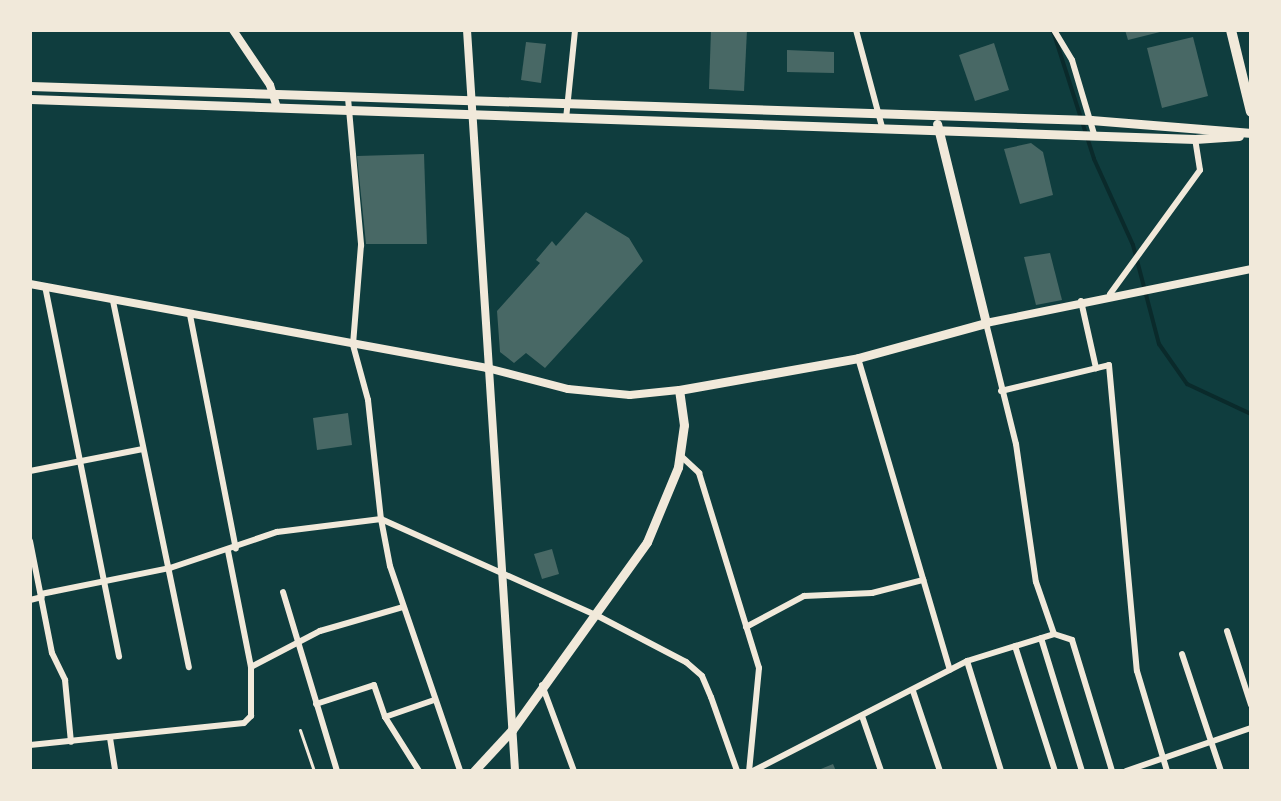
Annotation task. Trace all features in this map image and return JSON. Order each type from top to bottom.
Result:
[{"type":"highway","points":[[1231,30],[1251,112]]},
{"type":"main road","points":[[30,86],[473,103],[1091,120],[1251,134]]},
{"type":"main road","points":[[30,99],[1195,139],[1251,134]]},
{"type":"main road","points":[[474,771],[512,730],[542,685],[596,615],[647,542],[681,456],[680,390],[858,358],[986,323],[937,130],[937,116]]},
{"type":"street","points":[[233,30],[274,94],[277,108]]},
{"type":"street","points":[[467,30],[474,116],[487,368],[515,771]]},
{"type":"street","points":[[566,119],[575,30]]},
{"type":"street","points":[[856,30],[882,115],[882,127]]},
{"type":"street","points":[[1054,30],[1072,60],[1094,134]]},
{"type":"street","points":[[348,98],[347,110],[361,245],[353,345],[368,400],[381,519],[404,607],[460,771]]},
{"type":"street","points":[[1110,294],[1200,170],[1195,139]]},
{"type":"street","points":[[1054,634],[1036,582],[1016,444],[1001,392],[986,323],[1110,294],[1251,268]]},
{"type":"street","points":[[30,284],[487,368],[605,394],[680,390]]},
{"type":"street","points":[[45,286],[119,657]]},
{"type":"street","points":[[113,301],[189,667]]},
{"type":"street","points":[[1080,301],[1096,368]]},
{"type":"street","points":[[190,315],[236,549]]},
{"type":"street","points":[[858,358],[950,670]]},
{"type":"street","points":[[1001,392],[1108,365],[1137,671],[1167,771]]},
{"type":"street","points":[[30,471],[143,448]]},
{"type":"street","points":[[681,456],[699,473],[759,668],[751,771]]},
{"type":"street","points":[[30,600],[170,568],[236,549],[277,532],[381,519],[596,615],[665,649],[702,676],[737,771]]},
{"type":"street","points":[[30,541],[52,653],[65,680],[71,742]]},
{"type":"street","points":[[30,745],[244,723],[251,716],[251,667],[228,551]]},
{"type":"street","points":[[746,627],[804,596],[872,592],[923,580]]},
{"type":"street","points":[[283,592],[337,771]]},
{"type":"street","points":[[251,667],[297,642],[404,607]]},
{"type":"street","points":[[1227,631],[1251,705]]},
{"type":"street","points":[[751,771],[913,691],[967,661],[1054,634],[1072,640],[1112,771]]},
{"type":"street","points":[[1041,638],[1082,771]]},
{"type":"street","points":[[1014,646],[1055,771]]},
{"type":"street","points":[[1182,654],[1221,771]]},
{"type":"street","points":[[967,661],[1001,771]]},
{"type":"street","points":[[316,704],[374,685],[385,717],[419,771]]},
{"type":"street","points":[[542,685],[574,771]]},
{"type":"street","points":[[913,691],[939,771]]},
{"type":"street","points":[[385,717],[434,700]]},
{"type":"street","points":[[862,716],[881,771]]},
{"type":"street","points":[[1126,771],[1251,728]]},
{"type":"street","points":[[110,738],[116,771]]},
{"type":"lane","points":[[300,730],[314,771]]},
{"type":"building","points":[[711,30],[747,30],[744,91],[709,89]]},
{"type":"building","points":[[1125,30],[1160,30],[1160,32],[1128,40]]},
{"type":"building","points":[[1193,37],[1208,96],[1162,108],[1147,48]]},
{"type":"building","points":[[526,42],[546,44],[541,83],[521,80]]},
{"type":"building","points":[[994,43],[1009,90],[975,101],[959,55]]},
{"type":"building","points":[[787,50],[834,52],[834,73],[787,72]]},
{"type":"building","points":[[1031,143],[1043,152],[1053,195],[1020,204],[1004,149]]},
{"type":"building","points":[[424,154],[427,244],[366,244],[357,156]]},
{"type":"building","points":[[586,212],[629,238],[643,261],[545,368],[526,353],[514,363],[500,352],[497,311],[540,263],[536,260],[552,241],[556,246]]},
{"type":"building","points":[[1050,253],[1062,300],[1036,305],[1024,257]]},
{"type":"building","points":[[348,413],[352,445],[317,450],[313,418]]},
{"type":"building","points":[[552,549],[559,574],[542,579],[534,554]]},
{"type":"building","points":[[833,764],[836,771],[816,771]]},
{"type":"waterway","points":[[1053,31],[1094,159],[1133,245],[1159,344],[1187,384],[1251,414]]}]
